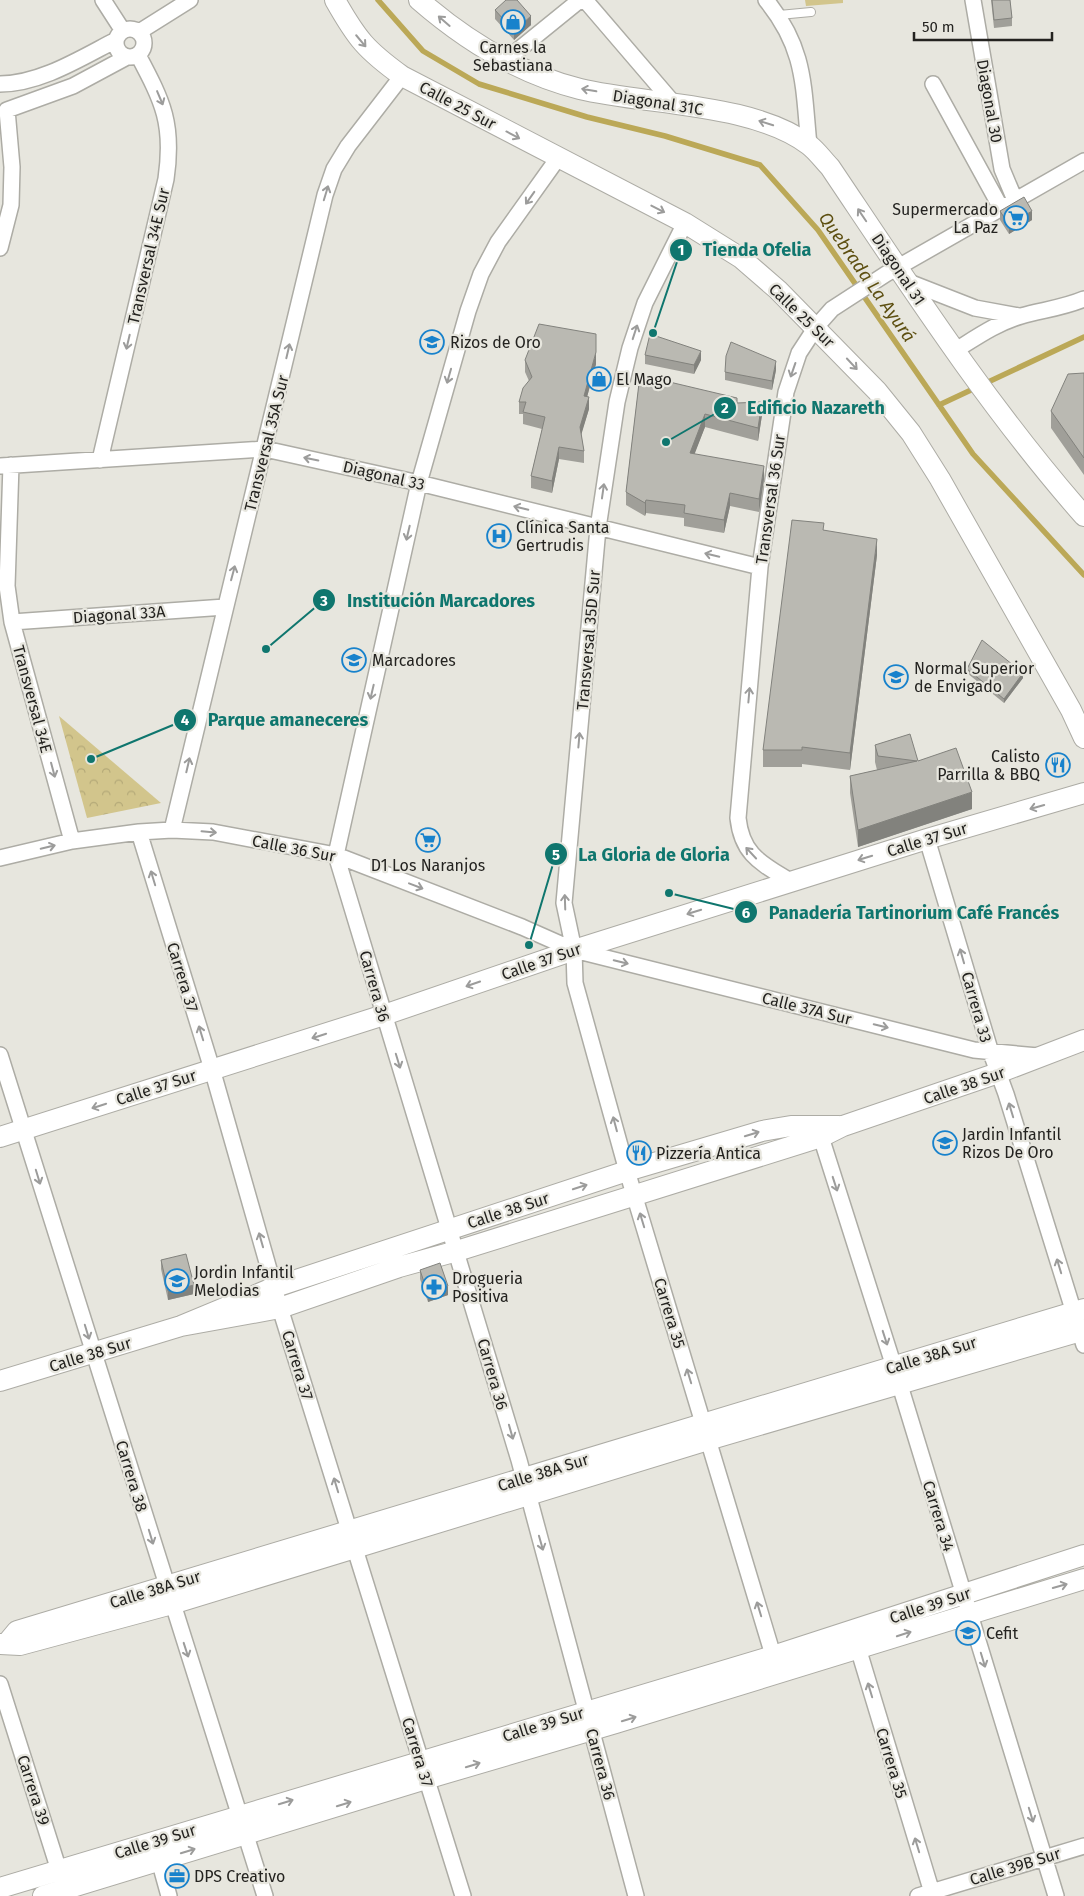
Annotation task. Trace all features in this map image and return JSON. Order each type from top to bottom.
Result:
[{"type":"main road","name":"Calle 25 Sur","points":[[335,0],[353,32],[371,53],[402,76],[686,223],[741,258],[778,290],[816,327],[877,391],[916,441],[1078,712],[1084,738]]},
{"type":"main road","name":"Diagonal 31C","points":[[419,0],[450,27],[506,60],[549,80],[581,89],[738,115],[774,126],[809,145]]},
{"type":"main road","name":"Diagonal 31","points":[[809,145],[830,167],[974,377],[1084,516]]},
{"type":"main road","name":"Calle 37 Sur","points":[[0,1138],[384,1015],[574,950],[790,881],[1084,793]]},
{"type":"main road","name":"Calle 38 Sur","points":[[180,1326],[280,1308],[399,1267],[457,1251],[820,1137],[843,1126],[998,1074],[1084,1040]]},
{"type":"main road","name":"Calle 38 Sur","points":[[0,1381],[180,1326],[275,1287],[628,1171],[762,1131],[798,1126],[843,1126]]},
{"type":"main road","name":"Calle 38A Sur","points":[[3,1643],[20,1645],[169,1595],[896,1375],[1079,1310]]},
{"type":"main road","name":"Calle 38A Sur","points":[[896,1375],[1083,1335]]},
{"type":"main road","name":"Calle 39 Sur","points":[[423,1770],[592,1731],[776,1664],[966,1604],[1084,1555]]},
{"type":"main road","name":"Calle 39 Sur","points":[[966,1604],[1084,1579]]},
{"type":"main road","name":"Calle 39 Sur","points":[[0,1888],[59,1870],[242,1825],[423,1770],[588,1710],[776,1664]]},
{"type":"main road","name":"Calle 39 Sur","points":[[43,1896],[66,1893],[159,1860],[242,1825]]},
{"type":"street","points":[[103,0],[119,36],[118,51],[132,56]]},
{"type":"street","points":[[139,32],[190,0]]},
{"type":"street","points":[[506,60],[580,0]]},
{"type":"street","points":[[585,0],[675,105]]},
{"type":"street","points":[[766,0],[789,32],[798,54],[805,99],[809,145]]},
{"type":"street","name":"Diagonal 30","points":[[973,0],[1002,169],[1015,200]]},
{"type":"street","points":[[0,84],[36,77],[76,61],[131,29],[139,32],[144,44],[132,56],[73,86],[7,110],[12,167],[11,205],[0,248]]},
{"type":"street","name":"Transversal 34E Sur","points":[[100,460],[166,179],[170,153],[165,112],[159,95],[132,56]]},
{"type":"street","name":"Transversal 35A Sur","points":[[172,830],[325,195],[334,168],[348,146],[402,76]]},
{"type":"street","points":[[933,84],[1001,208]]},
{"type":"street","points":[[336,855],[419,483],[468,311],[481,274],[498,242],[558,158]]},
{"type":"street","name":"Transversal 36 Sur","points":[[790,881],[752,856],[744,844],[738,818],[760,567],[786,392],[799,353],[816,327],[832,309],[868,286],[902,274],[1001,208],[1084,161]]},
{"type":"street","points":[[986,179],[996,177],[1002,169]]},
{"type":"street","name":"Transversal 35D Sur","points":[[574,950],[564,903],[598,528],[617,402],[630,348],[645,303],[686,223]]},
{"type":"street","points":[[902,274],[975,308],[1022,316]]},
{"type":"street","points":[[958,353],[997,325],[1022,316],[1066,307],[1084,299]]},
{"type":"street","name":"Diagonal 33","points":[[6,465],[265,449],[419,483],[760,567]]},
{"type":"street","name":"Transversal 34E","points":[[6,465],[7,586],[12,622],[72,841]]},
{"type":"street","name":"Diagonal 33A","points":[[12,622],[225,606]]},
{"type":"street","name":"Calle 36 Sur","points":[[0,858],[72,841],[139,832],[172,830],[213,832],[336,855],[522,927],[574,950]]},
{"type":"street","name":"Carrera 37","points":[[139,832],[212,1069],[280,1308],[463,1896]]},
{"type":"street","name":"Carrera 33","points":[[927,839],[991,1053],[1079,1310],[1083,1335]]},
{"type":"street","name":"Carrera 36","points":[[336,855],[457,1251],[526,1487],[588,1710],[636,1896]]},
{"type":"street","name":"Calle 37A Sur","points":[[574,950],[991,1053],[1041,1056]]},
{"type":"street","name":"Carrera 35","points":[[574,950],[575,983],[634,1194],[776,1664]]},
{"type":"street","name":"Carrera 38","points":[[0,1055],[265,1896]]},
{"type":"street","name":"Carrera 34","points":[[820,1137],[896,1375],[1056,1896]]},
{"type":"street","name":"Carrera 35","points":[[855,1639],[927,1895]]},
{"type":"street","name":"Carrera 39","points":[[0,1684],[66,1893]]},
{"type":"street","name":"Calle 39B Sur","points":[[927,1895],[1084,1846]]},
{"type":"street","points":[[159,1860],[170,1896]]},
{"type":"lane","points":[[778,15],[811,12]]},
{"type":"green space","points":[[805,0],[843,0],[843,3],[806,6]]},
{"type":"green space","points":[[59,716],[161,803],[87,818]]},
{"type":"building","points":[[506,0],[517,0],[531,16],[514,31],[495,10]]},
{"type":"building","points":[[992,0],[1010,0],[1012,18],[994,20]]},
{"type":"building","points":[[1024,197],[1032,211],[1009,225],[1000,211]]},
{"type":"building","points":[[539,324],[596,334],[596,352],[584,396],[589,397],[580,427],[584,451],[559,447],[552,481],[531,476],[545,417],[523,412],[526,402],[519,402],[523,388],[532,377],[525,360]]},
{"type":"building","points":[[650,334],[701,351],[694,365],[645,355]]},
{"type":"building","points":[[731,342],[776,361],[772,381],[725,372],[726,356]]},
{"type":"building","points":[[1084,373],[1084,458],[1051,411],[1068,374]]},
{"type":"building","points":[[640,375],[737,398],[737,403],[762,402],[758,428],[705,414],[690,453],[764,466],[759,499],[730,493],[724,520],[684,513],[685,505],[646,500],[645,503],[626,492]]},
{"type":"building","points":[[792,520],[824,523],[823,530],[877,539],[850,753],[802,747],[802,750],[763,750]]},
{"type":"building","points":[[982,640],[1023,673],[1004,699],[967,669]]},
{"type":"building","points":[[910,734],[918,761],[956,748],[972,792],[858,830],[850,776],[917,761],[878,756],[875,745]]},
{"type":"building","name":"Jordin Infantil Melodias","points":[[186,1254],[194,1285],[168,1291],[161,1260]]},
{"type":"building","points":[[440,1263],[448,1286],[428,1294],[420,1270]]},
{"type":"waterway","name":"Quebrada La Ayurá","points":[[378,0],[423,51],[479,84],[587,117],[665,136],[760,165],[818,230],[973,454],[1084,575]]},
{"type":"waterway","points":[[939,405],[1084,337]]},
{"type":"place","name":"Carnes la Sebastiana","points":[[513,22]]},
{"type":"place","name":"Supermercado La Paz","points":[[1016,218]]},
{"type":"place","name":"Tienda Ofelia","points":[[653,333]]},
{"type":"place","name":"Rizos de Oro","points":[[432,342]]},
{"type":"place","name":"El Mago","points":[[599,379]]},
{"type":"place","name":"Edificio Nazareth","points":[[666,442]]},
{"type":"place","name":"Clínica Santa Gertrudis","points":[[499,536]]},
{"type":"place","name":"Institución Marcadores","points":[[266,649]]},
{"type":"place","name":"Marcadores","points":[[354,660]]},
{"type":"place","name":"Normal Superior de Envigado","points":[[896,677]]},
{"type":"place","name":"Parque amaneceres","points":[[91,759]]},
{"type":"place","name":"Calisto Parrilla & BBQ","points":[[1058,765]]},
{"type":"place","name":"D1 Los Naranjos","points":[[428,840]]},
{"type":"place","name":"Panadería Tartinorium Café Francés","points":[[669,893]]},
{"type":"place","name":"La Gloria de Gloria","points":[[529,945]]},
{"type":"place","name":"Jardin Infantil Rizos De Oro","points":[[945,1143]]},
{"type":"place","name":"Pizzería Antica","points":[[639,1153]]},
{"type":"place","name":"Jordin Infantil Melodias","points":[[177,1281]]},
{"type":"place","name":"Drogueria Positiva","points":[[434,1287]]},
{"type":"place","name":"Cefit","points":[[968,1633]]},
{"type":"place","name":"DPS Creativo","points":[[177,1876]]}]
